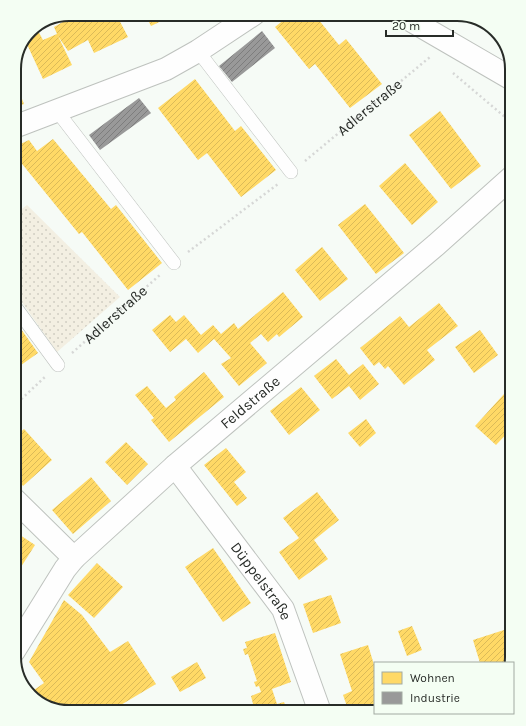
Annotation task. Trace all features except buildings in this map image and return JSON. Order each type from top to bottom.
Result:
[{"type":"street","points":[[21,124],[166,69],[198,52],[244,21]]},
{"type":"street","points":[[412,21],[505,75]]},
{"type":"street","name":"Feldstraße","points":[[21,640],[65,569],[74,558],[176,466],[448,234],[505,183]]},
{"type":"street","name":"Düppelstraße","points":[[176,466],[283,609],[317,705]]},
{"type":"street","points":[[21,506],[74,558]]},
{"type":"lane","points":[[198,52],[291,172]]},
{"type":"lane","points":[[57,111],[174,263]]},
{"type":"lane","points":[[21,314],[58,366]]},
{"type":"path","name":"Adlerstraße","points":[[21,400],[174,263],[267,193],[449,42]]},
{"type":"shaded area","points":[[27,205],[120,297],[57,352],[21,301],[21,210]]}]
